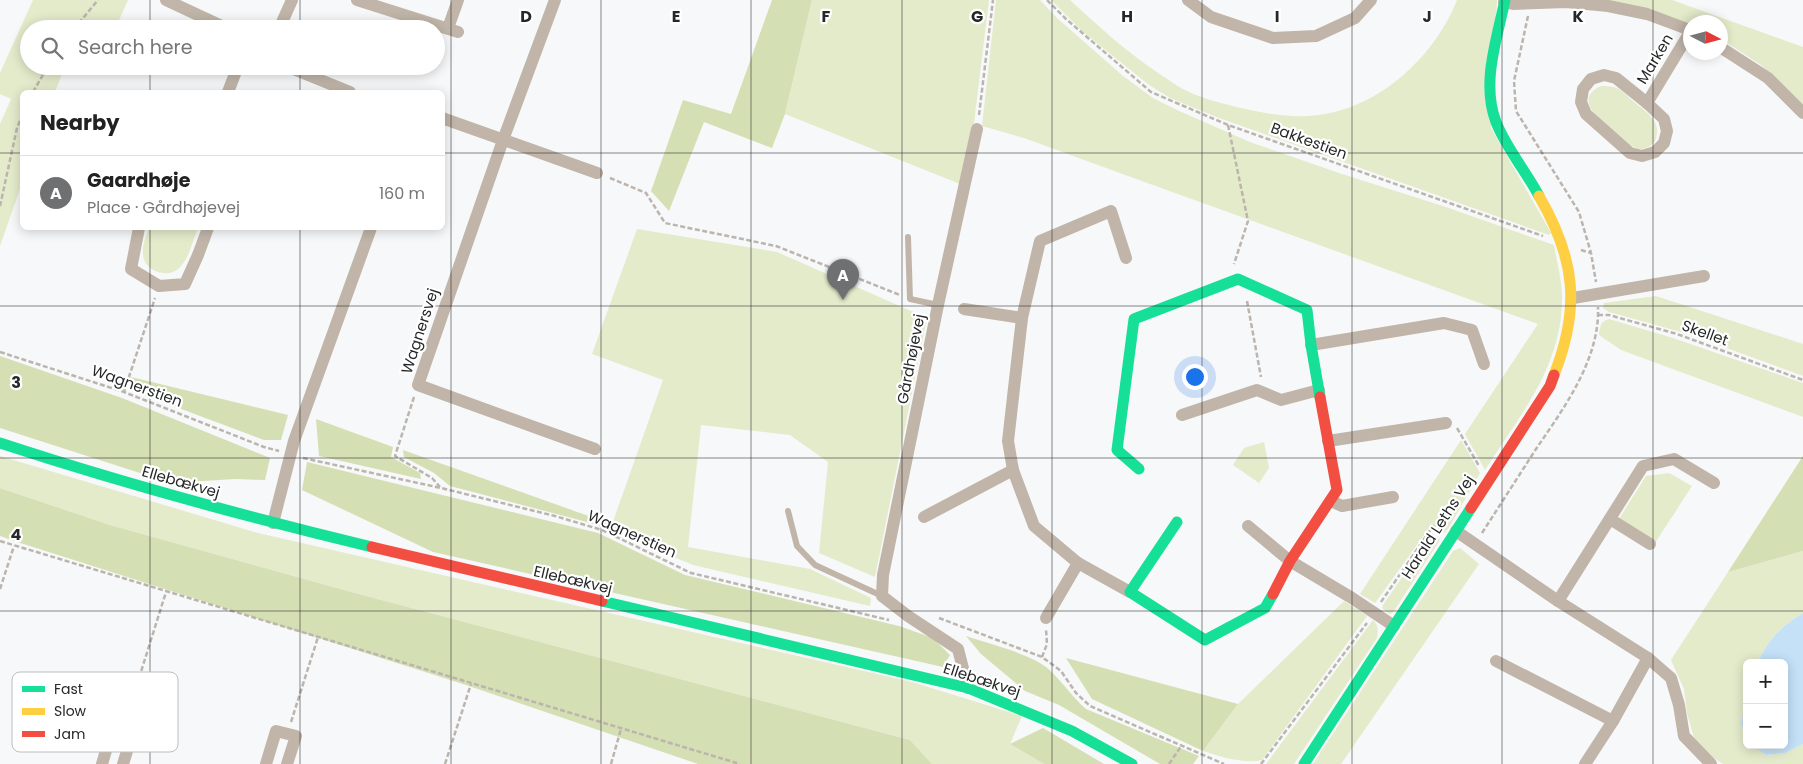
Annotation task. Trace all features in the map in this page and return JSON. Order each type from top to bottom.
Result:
[{"type":"street","points":[[166,0],[209,20]]},
{"type":"street","points":[[284,20],[292,0]]},
{"type":"street","points":[[357,0],[421,20]]},
{"type":"street","points":[[445,28],[453,30],[458,0]]},
{"type":"street","name":"Wagnersvej","points":[[555,0],[503,140],[418,385],[595,449]]},
{"type":"street","points":[[1188,0],[1211,17],[1273,38],[1316,36],[1355,18],[1371,0]]},
{"type":"street","points":[[1505,1],[1528,10],[1566,2],[1608,6],[1647,14],[1683,28]]},
{"type":"street","name":"Harald Leths Vej","points":[[1304,764],[1550,386],[1562,361],[1569,330],[1573,298],[1570,268],[1563,244],[1549,210],[1494,118],[1490,98],[1491,74],[1505,1]]},
{"type":"street","name":"Marken","points":[[1647,103],[1683,43]]},
{"type":"street","points":[[1728,52],[1768,78],[1803,112]]},
{"type":"street","points":[[229,90],[235,75]]},
{"type":"street","points":[[308,75],[345,90]]},
{"type":"street","name":"Marken","points":[[1604,76],[1616,78],[1647,103],[1664,119],[1667,131],[1664,144],[1655,152],[1642,156],[1630,153],[1586,114],[1581,102],[1583,89],[1592,80],[1604,76]]},
{"type":"street","points":[[445,119],[597,173]]},
{"type":"street","name":"Gårdhøjevej","points":[[882,596],[883,575],[938,305],[977,129]]},
{"type":"street","points":[[1126,258],[1111,212],[1040,241],[1022,318],[1008,441],[1013,470],[1034,526],[1078,564],[1130,592],[1205,640],[1265,608],[1290,561],[1337,490],[1311,345],[1307,310],[1238,279],[1134,319],[1117,450],[1139,470]]},
{"type":"street","points":[[139,230],[131,270],[159,286],[184,284],[207,230]]},
{"type":"street","points":[[273,523],[294,441],[370,230]]},
{"type":"street","points":[[1573,298],[1704,276]]},
{"type":"street","points":[[964,310],[1022,318]]},
{"type":"street","points":[[1311,345],[1444,323],[1472,330],[1484,364]]},
{"type":"street","points":[[1182,415],[1257,390],[1281,400],[1319,390]]},
{"type":"street","points":[[1328,441],[1446,423]]},
{"type":"street","name":"Ellebækvej","points":[[0,443],[155,490],[273,523],[968,688],[1052,720],[1132,764]]},
{"type":"street","points":[[1558,601],[1643,466],[1674,459],[1714,483]]},
{"type":"street","points":[[924,517],[1013,470]]},
{"type":"street","points":[[1331,501],[1342,506],[1393,497]]},
{"type":"street","points":[[1610,518],[1650,544]]},
{"type":"street","points":[[1130,592],[1177,522]]},
{"type":"street","points":[[1248,526],[1290,561],[1394,626]]},
{"type":"street","points":[[1456,531],[1558,601],[1648,658],[1671,678],[1679,705],[1684,736],[1711,764]]},
{"type":"street","points":[[1046,618],[1078,564]]},
{"type":"street","points":[[882,596],[908,616],[958,649],[968,688]]},
{"type":"street","points":[[1585,764],[1613,721],[1648,658]]},
{"type":"street","points":[[1496,661],[1613,721]]},
{"type":"street","points":[[266,764],[276,731],[296,736],[287,764]]},
{"type":"street","points":[[102,764],[106,752]]},
{"type":"street","points":[[123,764],[127,752]]},
{"type":"lane","points":[[908,237],[910,299],[938,305]]},
{"type":"lane","points":[[788,511],[797,546],[815,565],[882,596]]},
{"type":"path","points":[[81,20],[98,0]]},
{"type":"path","points":[[977,129],[993,0]]},
{"type":"path","name":"Bakkestien","points":[[1047,0],[1066,19],[1151,92],[1228,124],[1591,253]]},
{"type":"path","points":[[1474,544],[1564,408],[1581,378],[1593,343],[1598,315],[1591,253],[1578,212],[1516,112],[1514,81],[1528,10],[1537,16]]},
{"type":"path","points":[[34,90],[43,75]]},
{"type":"path","points":[[0,206],[20,122]]},
{"type":"path","points":[[1228,124],[1248,221],[1233,267],[1245,293],[1261,378],[1257,390]]},
{"type":"path","points":[[597,173],[646,193],[665,224],[776,246],[910,299]]},
{"type":"path","points":[[124,392],[159,286]]},
{"type":"path","name":"Skellet","points":[[1598,315],[1609,315],[1677,334],[1803,380]]},
{"type":"path","name":"Wagnerstien","points":[[0,352],[124,392],[264,447]]},
{"type":"path","points":[[418,385],[395,456],[432,478],[441,488]]},
{"type":"path","points":[[1446,423],[1457,428],[1488,481]]},
{"type":"path","name":"Wagnerstien","points":[[317,461],[441,488],[555,516],[602,530],[691,573],[889,620],[908,616]]},
{"type":"path","points":[[0,541],[740,764]]},
{"type":"path","points":[[0,589],[14,546]]},
{"type":"path","points":[[141,672],[166,592]]},
{"type":"path","points":[[936,617],[1042,657],[1061,671],[1076,693],[1090,706],[1224,764]]},
{"type":"path","points":[[1042,657],[1047,644],[1046,618]]},
{"type":"path","points":[[288,734],[318,638]]},
{"type":"path","points":[[445,764],[471,684]]},
{"type":"path","points":[[1262,764],[1318,690]]},
{"type":"path","points":[[611,764],[621,729]]},
{"type":"path","points":[[1169,764],[1182,745]]},
{"type":"green space","points":[[33,0],[128,0],[119,20],[24,20]]},
{"type":"green space","points":[[772,0],[812,0],[785,114],[772,148],[704,122],[669,211],[651,191],[683,100],[731,114]]},
{"type":"green space","points":[[812,0],[989,0],[974,123],[960,184],[785,114]]},
{"type":"green space","points":[[996,0],[1040,0],[1057,18],[1123,76],[1153,98],[1177,110],[1250,142],[1554,245],[1562,298],[1560,323],[1555,346],[1537,389],[1485,470],[1465,434],[1538,324],[1024,138],[982,126]]},
{"type":"green space","points":[[1051,0],[1070,0],[1137,58],[1174,84],[1190,92],[1241,108],[1274,114],[1308,116],[1332,113],[1356,105],[1378,94],[1399,79],[1433,43],[1447,22],[1457,0],[1497,0],[1491,128],[1551,233],[1549,235],[1219,118],[1170,98],[1149,85],[1082,31]]},
{"type":"green space","points":[[1602,0],[1672,0],[1714,15],[1683,15],[1683,23]]},
{"type":"green space","points":[[1728,20],[1803,47],[1803,105],[1761,65],[1728,44]]},
{"type":"green space","points":[[20,29],[20,75],[62,75],[56,90],[20,90],[20,189],[0,246],[0,124],[11,99],[0,94],[0,73]]},
{"type":"green space","points":[[1601,86],[1619,89],[1651,117],[1657,126],[1657,132],[1655,140],[1650,146],[1644,149],[1635,148],[1602,122],[1592,110],[1589,97],[1593,91]]},
{"type":"green space","points":[[637,229],[777,252],[927,318],[875,577],[819,553],[828,462],[790,435],[701,425],[688,547],[810,569],[871,598],[870,606],[693,565],[610,530],[663,380],[592,354]]},
{"type":"green space","points":[[148,230],[197,230],[188,255],[182,265],[173,272],[162,273],[147,264],[144,260],[144,241]]},
{"type":"green space","points":[[1656,296],[1803,344],[1803,376],[1688,334],[1609,312],[1603,308],[1604,303]]},
{"type":"green space","points":[[1609,319],[1673,338],[1803,383],[1803,417],[1621,350],[1599,335],[1602,323]]},
{"type":"green space","points":[[0,356],[122,398],[270,458],[265,480],[235,479],[171,483],[0,428]]},
{"type":"green space","points":[[131,377],[288,415],[281,440],[264,440],[128,389]]},
{"type":"green space","points":[[316,419],[393,447],[391,457],[420,473],[421,479],[319,456]]},
{"type":"green space","points":[[1461,440],[1480,473],[1448,529],[1444,533],[1432,524],[1375,603],[1360,594]]},
{"type":"green space","points":[[1264,442],[1269,468],[1259,483],[1233,465],[1244,448]]},
{"type":"green space","points":[[403,450],[611,524],[610,530],[587,522],[450,486],[434,473],[404,457]]},
{"type":"green space","points":[[0,456],[258,533],[912,682],[1022,716],[1010,744],[1044,764],[932,764],[910,740],[355,593],[110,525],[0,488]]},
{"type":"green space","points":[[1803,456],[1803,551],[1728,572]]},
{"type":"green space","points":[[307,462],[598,533],[685,575],[899,626],[933,638],[950,655],[943,667],[433,552],[302,490]]},
{"type":"green space","points":[[1669,473],[1692,486],[1655,543],[1619,519],[1646,476]]},
{"type":"green space","points":[[0,488],[110,525],[355,593],[910,740],[932,764],[698,764],[466,685],[0,536]]},
{"type":"green space","points":[[1438,537],[1440,540],[1394,611],[1391,614],[1388,613],[1382,608],[1383,605],[1429,538]]},
{"type":"green space","points":[[1460,548],[1479,564],[1341,764],[1313,764],[1453,551]]},
{"type":"green space","points":[[1803,551],[1803,613],[1776,634],[1760,659],[1743,659],[1743,715],[1741,723],[1743,749],[1757,749],[1766,755],[1785,753],[1803,744],[1803,764],[1723,764],[1708,754],[1694,738],[1687,713],[1684,689],[1671,660],[1728,572]]},
{"type":"green space","points":[[1344,601],[1367,616],[1262,760],[1225,758],[1203,751],[1238,704]]},
{"type":"green space","points":[[1373,620],[1377,626],[1377,638],[1294,764],[1266,764]]},
{"type":"green space","points":[[966,636],[1019,653],[1039,662],[1051,671],[1086,709],[1199,756],[1193,764],[1160,764],[1059,705],[1025,691],[981,654]]},
{"type":"green space","points":[[1066,658],[1238,704],[1203,751],[1092,699]]},
{"type":"green space","points":[[1043,728],[1104,764],[1044,764],[1010,744]]},
{"type":"water","points":[[1803,613],[1803,744],[1785,753],[1766,755],[1757,749],[1788,749],[1788,659],[1760,659],[1770,641]]},
{"type":"traffic: fast","points":[[1505,0],[1490,77],[1492,107],[1500,132],[1539,196]]},
{"type":"traffic: fast","points":[[1139,469],[1117,450],[1134,319],[1238,279],[1307,310],[1320,397]]},
{"type":"traffic: fast","points":[[0,443],[185,499],[372,547]]},
{"type":"traffic: fast","points":[[1304,764],[1471,508]]},
{"type":"traffic: fast","points":[[1177,522],[1130,592],[1205,640],[1265,608],[1273,594]]},
{"type":"traffic: fast","points":[[602,601],[968,688],[1072,731],[1132,764]]},
{"type":"traffic: slow","points":[[1539,196],[1560,241],[1567,262],[1570,283],[1571,305],[1568,327],[1563,350],[1554,375]]},
{"type":"traffic: jam","points":[[1471,508],[1550,386],[1554,375]]},
{"type":"traffic: jam","points":[[1273,594],[1290,561],[1337,490],[1320,397]]},
{"type":"traffic: jam","points":[[372,547],[602,601]]},
{"type":"place","name":"Gaardhøje","points":[[843,300]]}]
